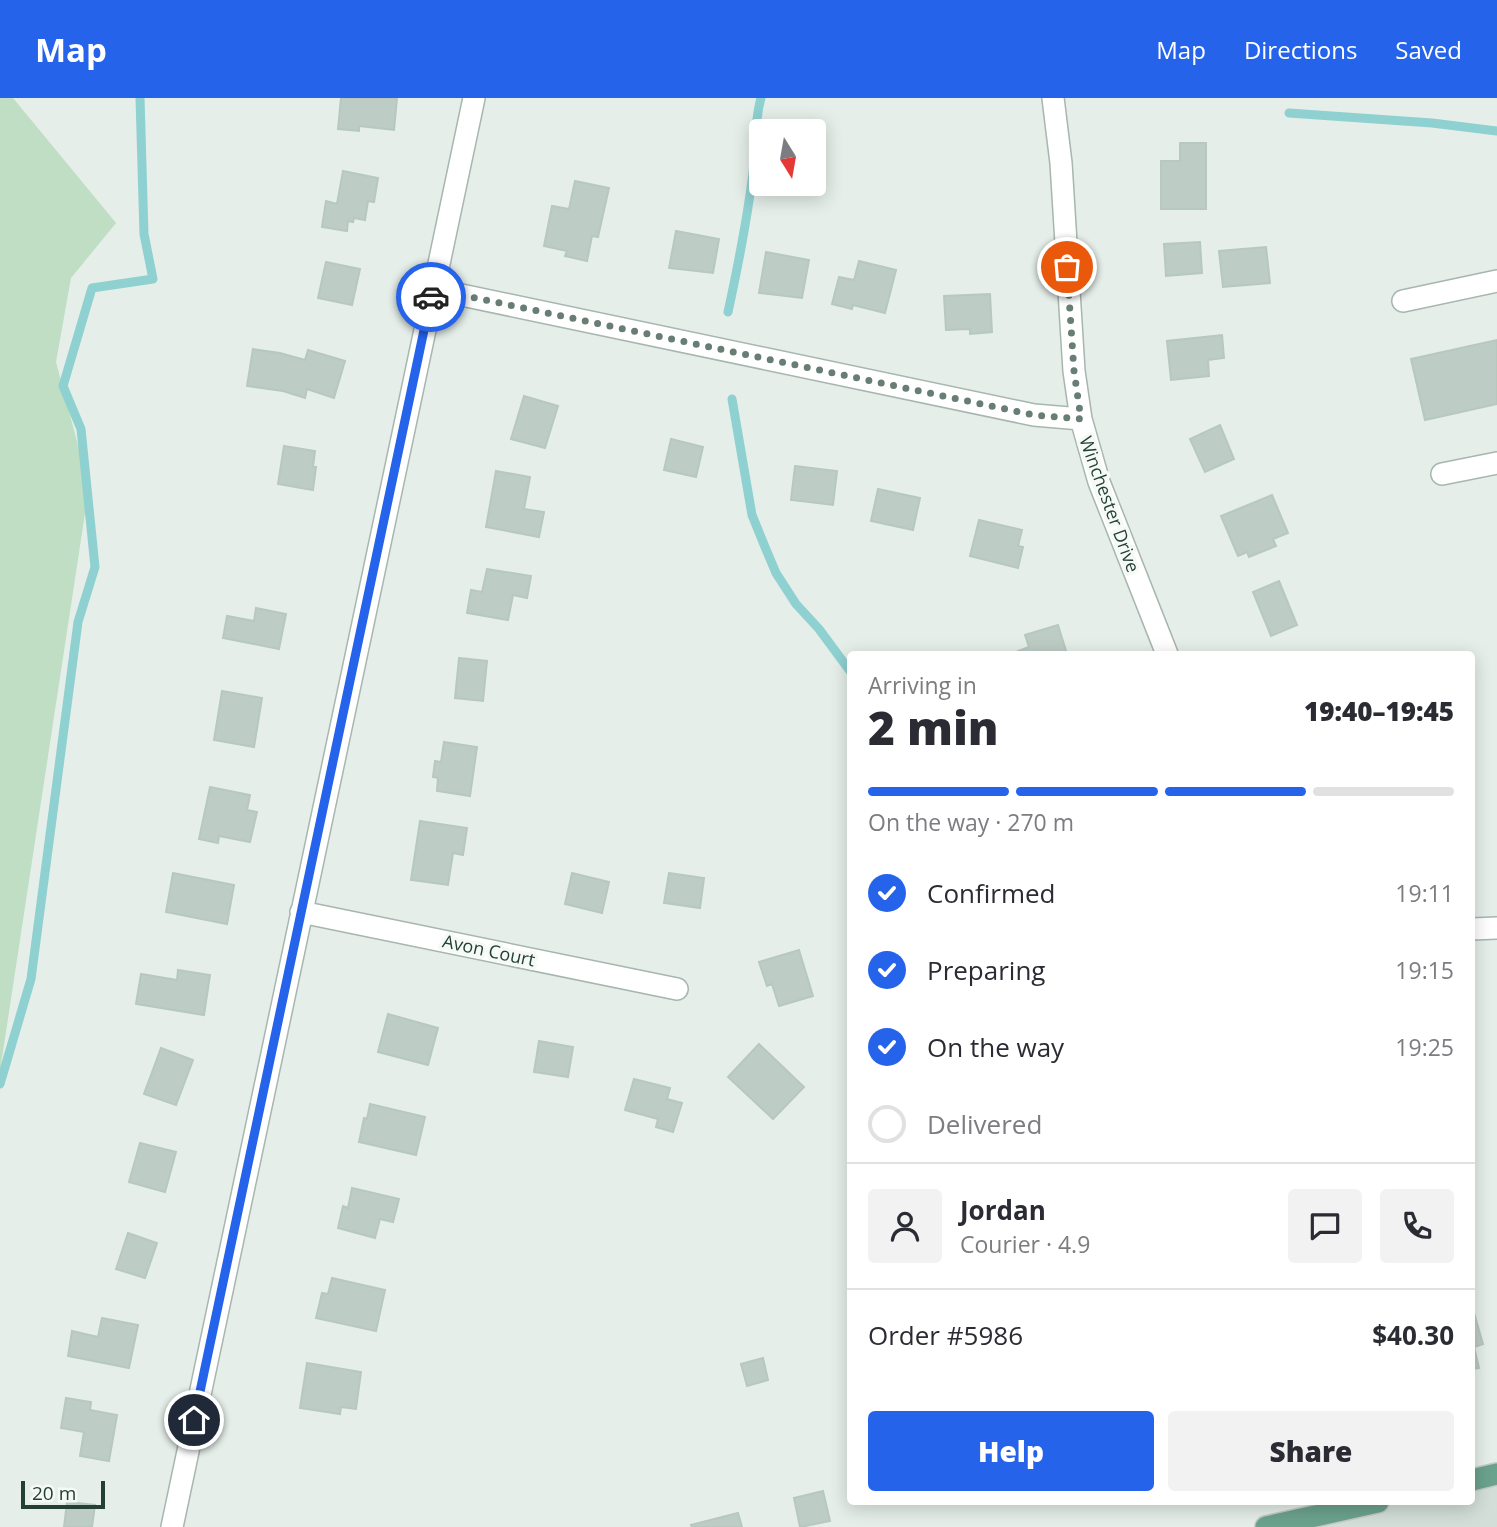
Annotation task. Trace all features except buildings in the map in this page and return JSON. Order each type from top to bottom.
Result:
[{"type":"main road","points":[[1475,1479],[1497,1474]]},
{"type":"main road","points":[[1266,1527],[1365,1505]]},
{"type":"street","points":[[172,1527],[474,98]]},
{"type":"street","name":"Winchester Drive","points":[[1053,98],[1061,163],[1074,371],[1081,419],[1099,482],[1166,651]]},
{"type":"street","points":[[1403,301],[1497,281]]},
{"type":"street","points":[[433,289],[1034,415],[1081,419]]},
{"type":"street","points":[[1442,474],[1497,463]]},
{"type":"street","name":"Avon Court","points":[[301,912],[677,989]]},
{"type":"street","points":[[1475,929],[1497,928]]},
{"type":"shaded area","points":[[1497,1474],[1497,1527],[1266,1527],[1365,1505],[1475,1505],[1475,1479]]},
{"type":"green space","points":[[0,98],[13,98],[116,223],[71,278],[56,362],[89,487],[0,1071]]},
{"type":"waterway","points":[[0,1084],[31,979],[78,622],[95,567],[81,429],[63,386],[92,288],[153,279],[144,234],[140,98]]},
{"type":"waterway","points":[[728,312],[748,208],[761,98]]},
{"type":"waterway","points":[[1289,113],[1432,123],[1497,131]]},
{"type":"waterway","points":[[732,399],[752,515],[776,573],[796,604],[819,629],[847,667]]},
{"type":"way so far","points":[[431,297],[433,289],[1034,415],[1081,419],[1074,371],[1067,267]]},
{"type":"route","points":[[194,1420],[431,297]]}]
